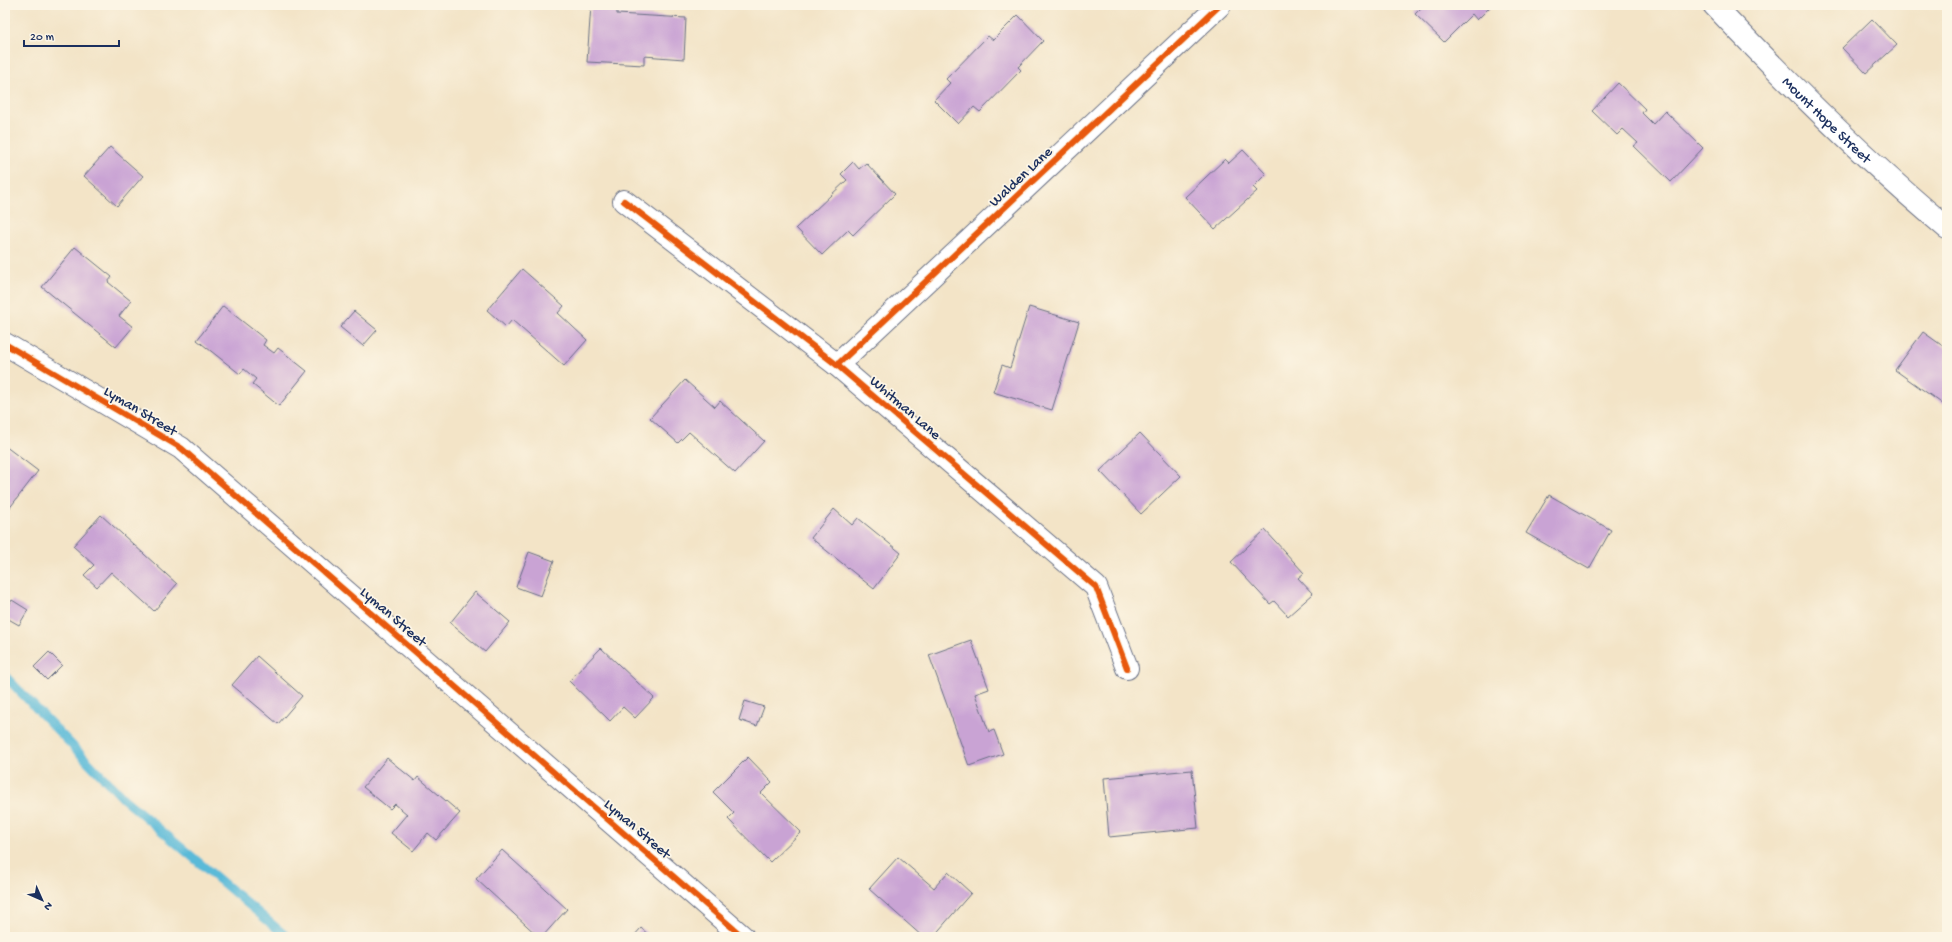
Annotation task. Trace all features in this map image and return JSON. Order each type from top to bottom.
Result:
[{"type":"street","name":"Walden Lane","points":[[838,365],[1220,5]]},
{"type":"street","name":"Mount Hope Street","points":[[1714,5],[1796,91],[1907,195],[1947,228]]},
{"type":"street","name":"Whitman Lane","points":[[624,201],[838,365],[1096,587],[1126,668]]},
{"type":"street","name":"Lyman Street","points":[[5,344],[181,448],[743,937]]},
{"type":"building","points":[[591,5],[617,5],[617,14],[686,18],[684,59],[644,56],[644,65],[587,62]]},
{"type":"building","points":[[1424,5],[1492,5],[1477,20],[1472,14],[1444,42],[1415,14]]},
{"type":"building","points":[[1018,15],[1043,41],[1018,67],[1021,70],[980,112],[974,107],[958,124],[934,100],[950,83],[946,79],[988,36],[993,40]]},
{"type":"building","points":[[1872,19],[1897,45],[1866,73],[1842,48]]},
{"type":"building","points":[[1618,83],[1645,109],[1642,113],[1653,124],[1665,111],[1703,148],[1671,182],[1634,146],[1638,143],[1623,129],[1617,135],[1592,111]]},
{"type":"building","points":[[110,147],[143,176],[117,206],[84,176]]},
{"type":"building","points":[[1243,150],[1266,174],[1253,187],[1257,191],[1215,229],[1185,197],[1225,159],[1229,163]]},
{"type":"building","points":[[853,162],[859,169],[866,163],[895,194],[853,235],[848,230],[822,255],[796,228],[847,180],[841,174]]},
{"type":"building","points":[[75,247],[112,277],[108,282],[131,301],[119,316],[133,327],[116,347],[42,287]]},
{"type":"building","points":[[522,269],[564,306],[558,313],[587,340],[564,366],[512,320],[506,327],[487,310]]},
{"type":"building","points":[[223,306],[266,340],[263,345],[274,353],[278,348],[307,371],[279,406],[252,384],[256,379],[244,369],[240,374],[197,340]]},
{"type":"building","points":[[1029,307],[1079,322],[1052,410],[993,392],[1002,365],[1010,368]]},
{"type":"building","points":[[354,311],[377,330],[363,346],[340,327]]},
{"type":"building","points":[[1923,332],[1947,349],[1947,407],[1895,370]]},
{"type":"building","points":[[685,380],[715,407],[720,401],[764,441],[735,473],[689,432],[678,443],[650,418]]},
{"type":"building","points":[[1140,433],[1181,476],[1141,514],[1100,471]]},
{"type":"building","points":[[5,446],[38,471],[5,514]]},
{"type":"building","points":[[1549,495],[1611,530],[1589,569],[1526,533]]},
{"type":"building","points":[[834,509],[852,525],[858,518],[901,553],[874,589],[811,538]]},
{"type":"building","points":[[101,515],[177,584],[154,611],[111,572],[97,587],[84,575],[94,565],[73,546]]},
{"type":"building","points":[[1265,530],[1304,573],[1298,578],[1313,594],[1288,616],[1274,601],[1270,604],[1231,562]]},
{"type":"building","points":[[529,552],[554,561],[541,596],[516,587]]},
{"type":"building","points":[[475,592],[510,622],[485,652],[450,623]]},
{"type":"building","points":[[12,600],[28,610],[19,625],[5,617],[5,612]]},
{"type":"building","points":[[971,640],[989,689],[975,694],[989,732],[994,730],[1003,754],[969,766],[929,655]]},
{"type":"building","points":[[601,648],[654,698],[635,718],[623,707],[610,721],[569,681]]},
{"type":"building","points":[[49,652],[62,665],[47,680],[34,667]]},
{"type":"building","points":[[257,656],[302,696],[278,724],[232,685]]},
{"type":"building","points":[[745,701],[764,707],[757,726],[739,720]]},
{"type":"building","points":[[748,757],[772,782],[761,793],[801,832],[770,862],[728,819],[734,813],[713,792]]},
{"type":"building","points":[[387,758],[415,781],[418,777],[460,813],[436,840],[428,833],[413,851],[391,833],[407,814],[395,804],[390,809],[363,787]]},
{"type":"building","points":[[1192,770],[1198,828],[1109,837],[1104,778]]},
{"type":"building","points":[[502,850],[567,909],[542,937],[539,937],[476,879]]},
{"type":"building","points":[[898,857],[934,888],[948,872],[971,893],[933,937],[923,937],[869,889]]},
{"type":"building","points":[[641,928],[651,937],[633,937]]},
{"type":"waterway","points":[[5,676],[124,799],[287,937]]},
{"type":"cycle path","points":[[837,365],[1220,5]]},
{"type":"cycle path","points":[[624,201],[837,365],[1096,587],[1127,668]]},
{"type":"cycle path","points":[[5,344],[181,448],[743,937]]}]
